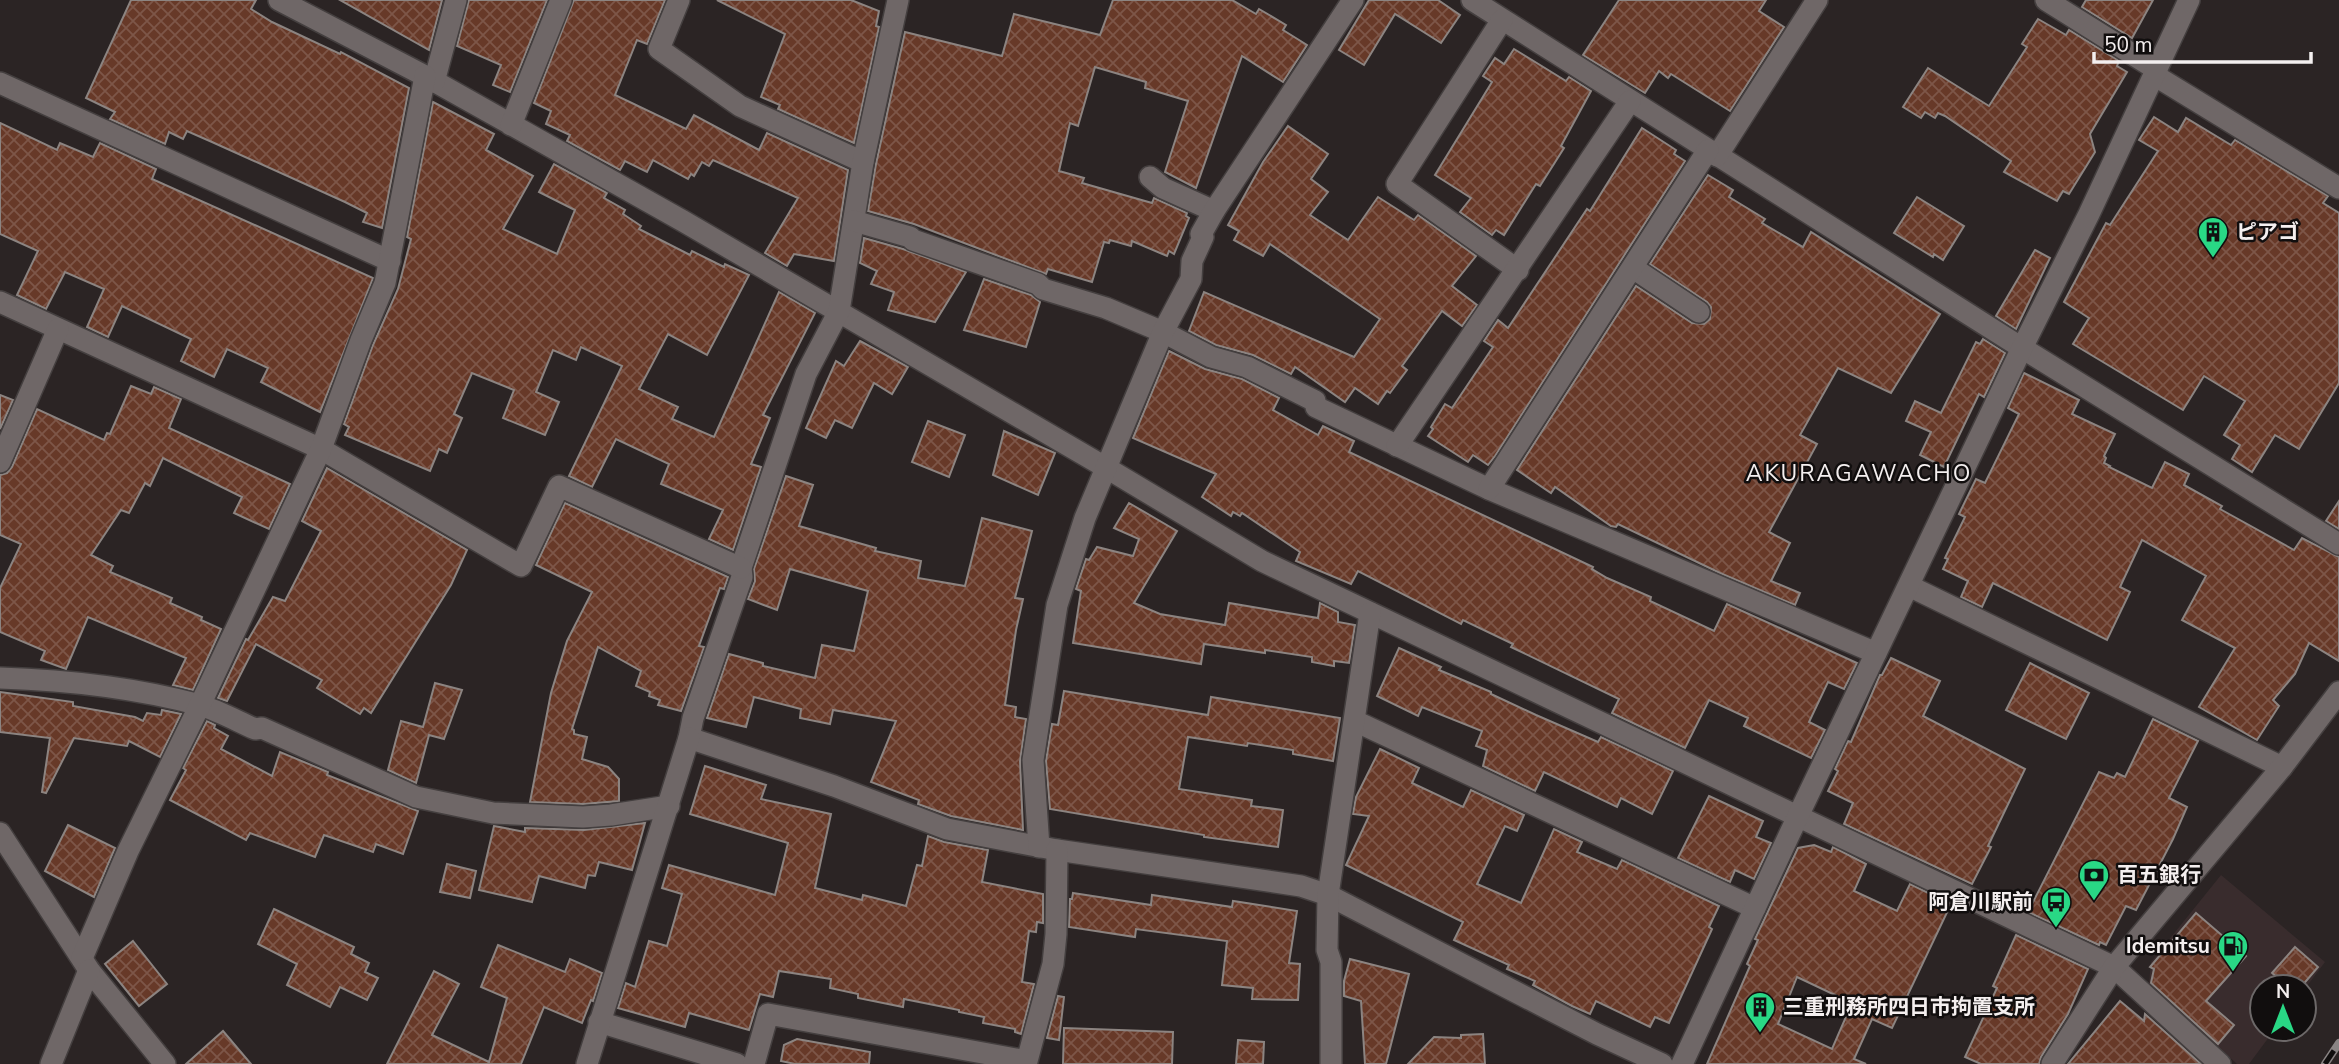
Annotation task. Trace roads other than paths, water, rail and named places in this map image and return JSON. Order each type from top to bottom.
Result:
[{"type":"street","points":[[279,0],[429,79],[839,311],[1262,561],[2114,967],[2220,1064]]},
{"type":"street","points":[[51,1064],[128,851],[321,449],[385,283],[429,79],[456,0]]},
{"type":"street","points":[[511,125],[561,0]]},
{"type":"street","points":[[679,0],[659,49],[740,106],[863,162]]},
{"type":"street","points":[[587,1064],[693,719],[742,577],[741,568],[806,374],[839,311],[863,162],[898,0]]},
{"type":"street","points":[[754,1064],[768,1014],[1027,1061],[1053,964],[1056,934],[1048,848],[1033,760],[1057,605],[1085,518],[1105,467],[1163,332],[1191,279],[1192,261],[1203,237],[1201,234],[1353,0]]},
{"type":"street","points":[[1472,0],[2022,348],[2339,544]]},
{"type":"street","points":[[2046,0],[2339,188]]},
{"type":"street","points":[[1682,1064],[2189,0]]},
{"type":"street","points":[[1489,489],[1633,268],[1813,2]]},
{"type":"street","points":[[1502,20],[1397,184],[1518,270]]},
{"type":"street","points":[[0,83],[390,261]]},
{"type":"street","points":[[1397,446],[1630,101]]},
{"type":"street","points":[[1150,177],[1163,188],[1214,211]]},
{"type":"street","points":[[854,221],[910,237],[1038,284],[1042,289],[1106,308],[1163,332],[1211,357],[1247,367],[1315,401],[1316,407],[1489,489],[1876,653]]},
{"type":"street","points":[[1633,268],[1699,312]]},
{"type":"street","points":[[0,302],[321,449],[521,566],[559,486],[741,568]]},
{"type":"street","points":[[0,462],[58,329]]},
{"type":"street","points":[[1909,586],[2282,767]]},
{"type":"street","points":[[1331,1064],[1328,895],[1370,613]]},
{"type":"street","points":[[0,678],[37,679],[104,687],[200,705],[255,729],[262,728],[416,797],[493,813],[611,816],[668,806]]},
{"type":"street","points":[[2052,1064],[2114,967],[2282,767],[2339,692]]},
{"type":"street","points":[[1355,721],[1755,908]]},
{"type":"street","points":[[689,738],[834,786],[947,830],[1301,886],[1328,895],[1597,1034],[1662,1064]]},
{"type":"street","points":[[0,833],[86,964],[165,1064]]},
{"type":"street","points":[[600,1022],[737,1064]]},
{"type":"railway","points":[[2325,1064],[2339,1043]]},
{"type":"place","name":"ピアゴ","points":[[2213,259]]},
{"type":"place","name":"百五銀行","points":[[2094,902]]},
{"type":"place","name":"阿倉川駅前","points":[[2056,929]]},
{"type":"place","name":"Idemitsu","points":[[2233,973]]},
{"type":"place","name":"三重刑務所四日市拘置支所","points":[[1760,1034]]},
{"type":"district","name":"AKURAGAWACHO","points":[[1859,473]]}]
